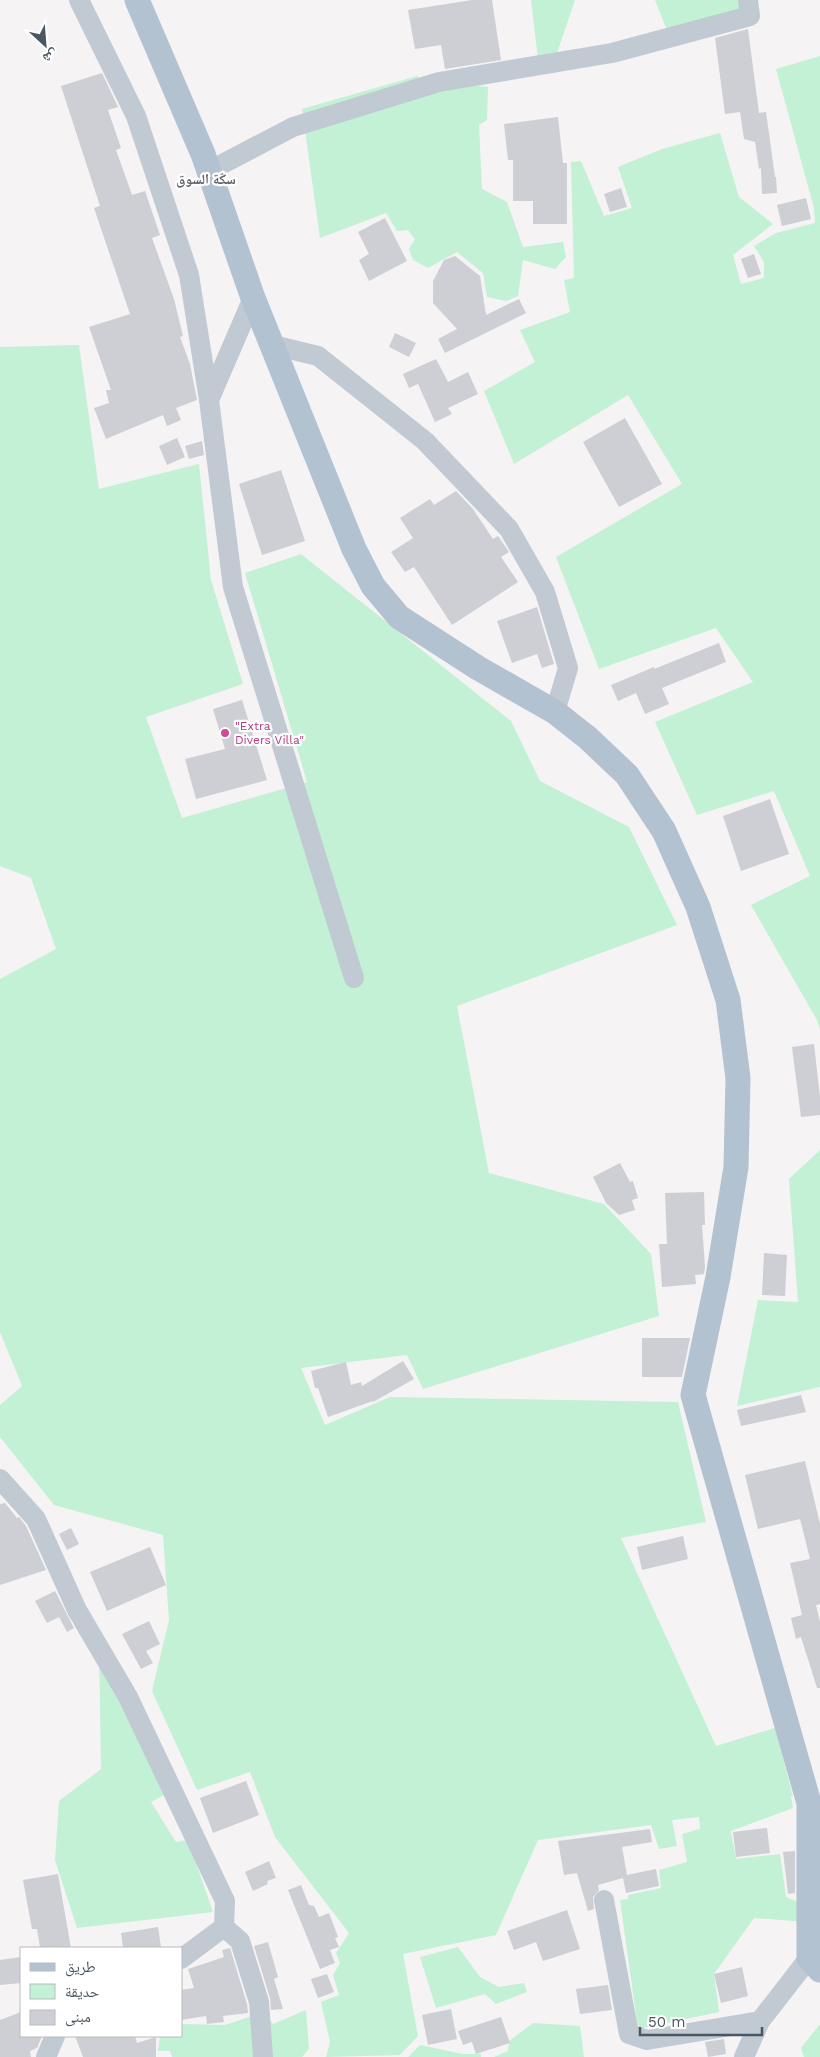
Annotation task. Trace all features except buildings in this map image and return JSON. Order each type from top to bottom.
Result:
[{"type":"main road","points":[[137,0],[209,171],[253,298],[354,549],[373,586],[398,617],[478,668],[555,712],[588,738],[627,775],[664,831],[698,907],[728,1000],[738,1078],[736,1167],[718,1277],[693,1395],[814,1804],[815,1964]]},
{"type":"street","points":[[79,0],[136,116],[189,275],[209,400],[233,586],[354,978]]},
{"type":"street","points":[[209,171],[293,127],[439,82],[612,53],[750,16],[748,0]]},
{"type":"street","points":[[209,400],[253,298]]},
{"type":"street","points":[[273,345],[318,356],[425,441],[508,530],[545,592],[568,668],[555,712]]},
{"type":"street","points":[[0,1479],[36,1519],[77,1610],[128,1697],[225,1901],[224,1927]]},
{"type":"street","points":[[604,1900],[629,2034],[647,2040],[760,2021]]},
{"type":"street","points":[[182,1958],[224,1927]]},
{"type":"street","points":[[224,1927],[240,1941],[259,2002],[263,2057]]},
{"type":"street","points":[[744,2057],[760,2021],[815,1964]]},
{"type":"street","points":[[46,2057],[55,2037]]},
{"type":"green space","points":[[531,0],[575,0],[556,56],[539,67]]},
{"type":"green space","points":[[655,0],[742,0],[743,10],[669,35]]},
{"type":"green space","points":[[820,56],[820,1029],[817,1020],[751,905],[810,876],[774,791],[697,815],[655,722],[753,682],[716,628],[599,669],[556,557],[682,484],[628,395],[514,464],[484,391],[535,362],[520,330],[570,312],[564,280],[574,278],[571,162],[581,161],[604,216],[632,208],[618,167],[662,149],[720,133],[739,197],[773,224],[733,255],[741,284],[764,278],[764,262],[754,246],[776,233],[815,223],[814,208],[776,69]]},
{"type":"green space","points":[[417,76],[425,81],[488,87],[487,120],[479,125],[482,189],[507,202],[523,247],[563,242],[566,257],[555,269],[523,260],[518,296],[506,301],[487,297],[483,273],[457,252],[428,268],[413,260],[409,249],[415,239],[408,230],[397,231],[386,213],[320,238],[302,109]]},
{"type":"green space","points":[[79,345],[99,489],[199,464],[211,580],[243,684],[146,717],[182,818],[307,782],[245,573],[301,554],[511,721],[540,781],[629,827],[677,925],[457,1006],[489,1173],[604,1204],[651,1254],[659,1316],[423,1389],[407,1355],[301,1368],[325,1425],[390,1397],[678,1402],[706,1522],[621,1538],[716,1746],[775,1728],[793,1796],[791,1796],[793,1808],[731,1831],[736,1859],[780,1854],[786,1897],[806,1905],[806,1922],[754,1918],[714,1974],[719,2012],[638,2029],[620,1900],[628,1899],[628,1895],[661,1888],[659,1870],[687,1862],[682,1834],[700,1829],[699,1817],[672,1820],[677,1846],[659,1849],[651,1825],[538,1840],[496,1935],[403,1954],[418,2036],[400,2055],[326,2057],[330,2042],[321,2002],[339,1995],[333,1975],[340,1963],[336,1953],[349,1933],[275,1837],[250,1772],[197,1790],[152,1691],[169,1620],[163,1535],[54,1505],[0,1437],[0,1405],[22,1386],[0,1332],[0,979],[56,949],[31,878],[0,866],[0,347]]},
{"type":"green space","points":[[820,1150],[820,1387],[737,1406],[758,1300],[798,1302],[789,1179]]},
{"type":"green space","points":[[99,1648],[164,1795],[151,1802],[176,1842],[188,1840],[213,1912],[77,1928],[55,1860],[59,1801],[101,1769]]},
{"type":"green space","points":[[458,1947],[480,1977],[499,1987],[524,1983],[527,1992],[496,2004],[485,1994],[436,2008],[420,1957]]},
{"type":"green space","points":[[306,2010],[309,2049],[302,2057],[172,2057],[170,2051],[158,2051],[160,2037],[182,2037],[182,2024],[225,2025],[264,2012],[273,2024]]},
{"type":"green space","points":[[533,2023],[580,2026],[584,2057],[494,2057],[508,2051],[509,2041]]},
{"type":"green space","points":[[820,2024],[820,2057],[804,2057],[801,2048]]},
{"type":"green space","points":[[420,2045],[463,2054],[481,2054],[481,2057],[408,2057]]},
{"type":"place","name":"\"Extra Divers Villa\"","points":[[225,733]]},
{"type":"district","name":"سكّة السوق","points":[[206,179]]}]
